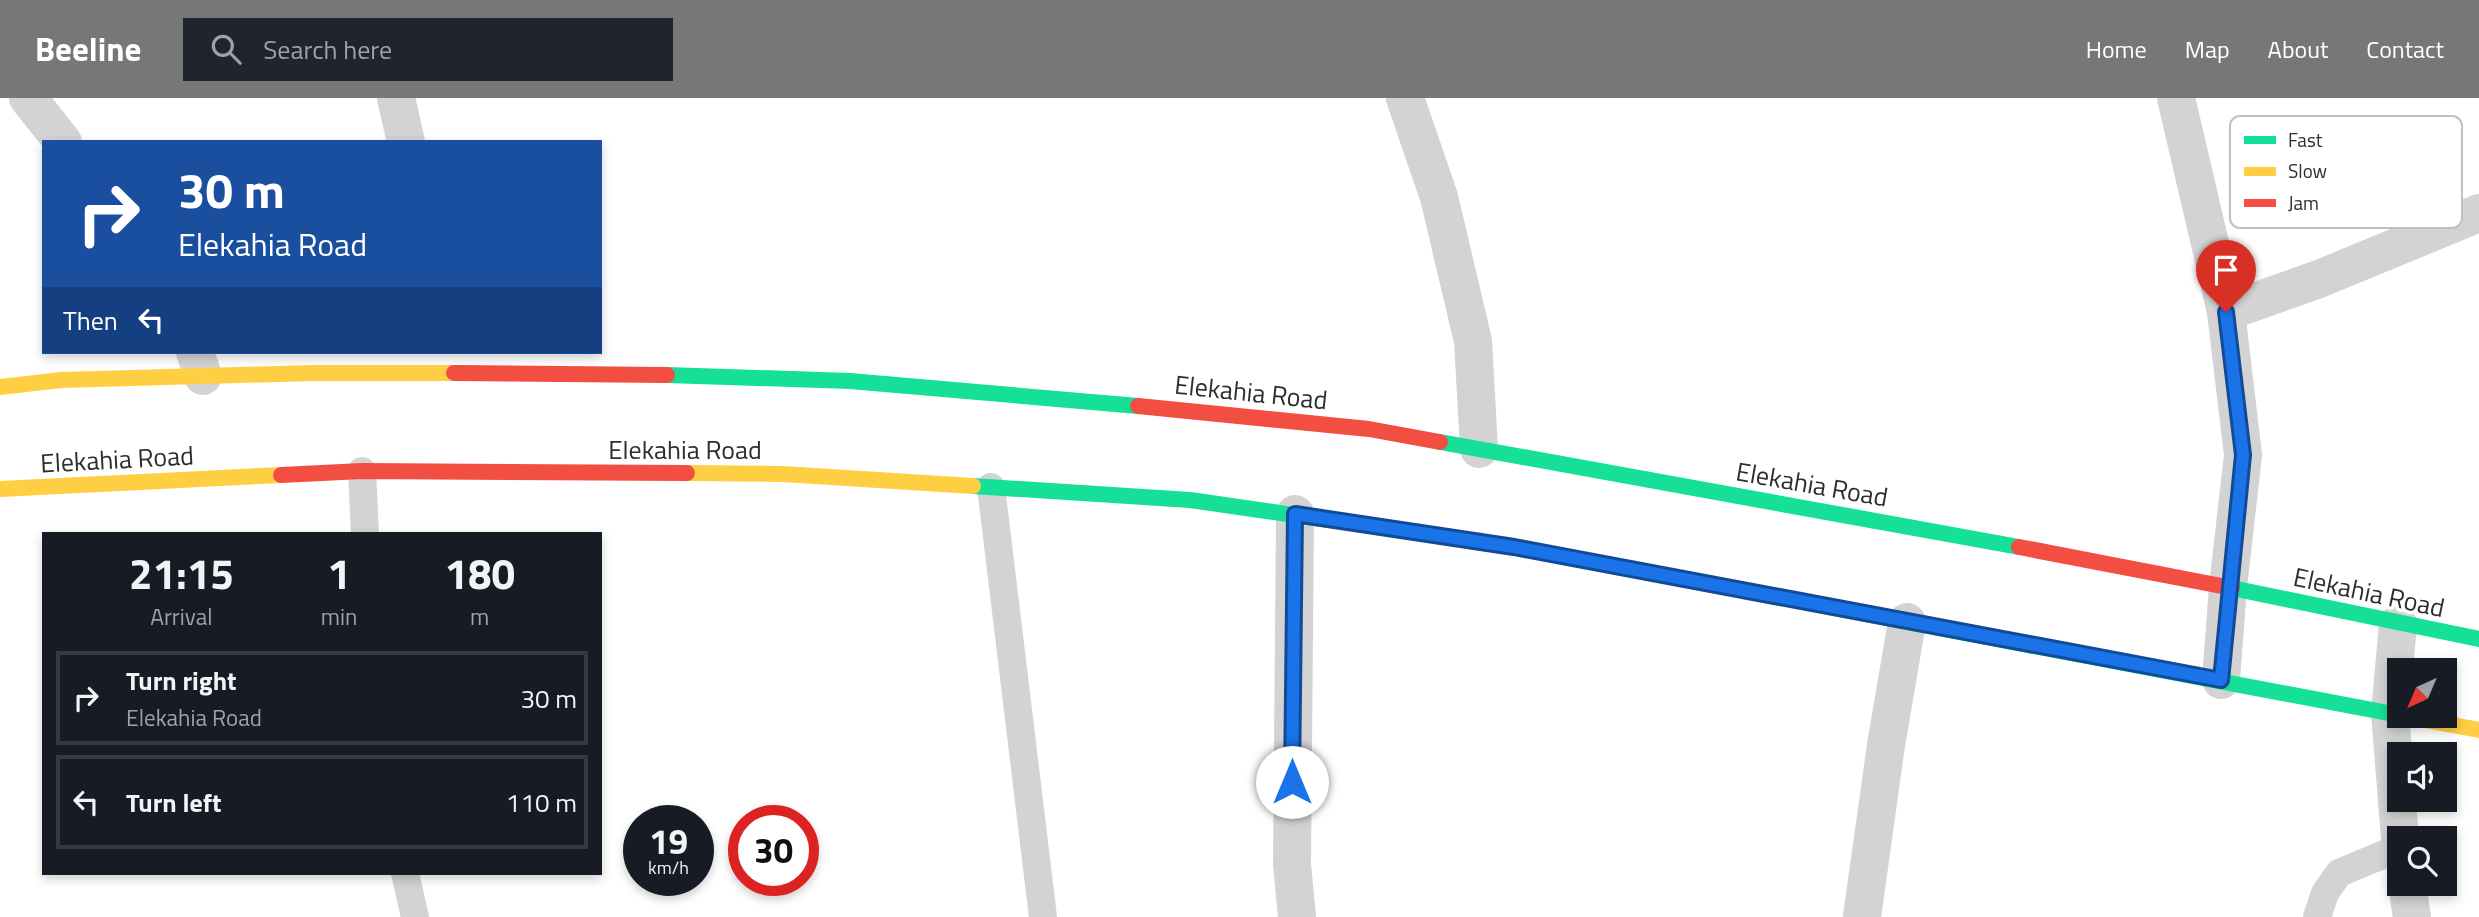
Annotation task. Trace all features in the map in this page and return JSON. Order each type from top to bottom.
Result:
[{"type":"main road","name":"Elekahia Road","points":[[0,387],[199,364],[435,362],[619,373],[850,381],[1111,403],[1369,429],[2158,572],[2479,639]]},
{"type":"main road","name":"Elekahia Road","points":[[0,489],[362,471],[783,474],[1190,500],[1514,547],[2387,713]]},
{"type":"main road","name":"Elekahia Road","points":[[2457,726],[2479,730]]},
{"type":"street","points":[[28,98],[61,140]]},
{"type":"street","points":[[396,98],[406,140]]},
{"type":"street","points":[[1405,98],[1440,197],[1473,341],[1479,449]]},
{"type":"street","points":[[2176,98],[2226,312],[2243,455],[2221,680]]},
{"type":"street","points":[[2462,220],[2479,213]]},
{"type":"street","points":[[2226,312],[2319,279],[2443,228]]},
{"type":"street","points":[[1295,514],[1292,864],[1297,917]]},
{"type":"street","points":[[1862,917],[1886,745],[1908,622]]},
{"type":"street","points":[[2398,624],[2398,658]]},
{"type":"street","points":[[2397,728],[2400,826]]},
{"type":"street","points":[[2409,896],[2412,917]]},
{"type":"lane","points":[[362,471],[365,532]]},
{"type":"lane","points":[[991,488],[1042,917]]},
{"type":"lane","points":[[2317,917],[2325,893],[2339,873],[2387,853]]},
{"type":"lane","points":[[405,875],[415,917]]},
{"type":"traffic: fast","points":[[667,375],[850,381],[1138,406]]},
{"type":"traffic: fast","points":[[1440,442],[2019,547]]},
{"type":"traffic: fast","points":[[973,486],[1190,500],[1322,519]]},
{"type":"traffic: fast","points":[[2232,588],[2479,639]]},
{"type":"traffic: fast","points":[[1870,615],[2387,713]]},
{"type":"traffic: slow","points":[[0,387],[61,380],[314,373],[454,373]]},
{"type":"traffic: slow","points":[[687,473],[783,474],[973,486]]},
{"type":"traffic: slow","points":[[0,489],[281,475]]},
{"type":"traffic: slow","points":[[1322,519],[1514,547],[1870,615]]},
{"type":"traffic: slow","points":[[2457,726],[2479,730]]},
{"type":"traffic: jam","points":[[454,373],[667,375]]},
{"type":"traffic: jam","points":[[1138,406],[1369,429],[1440,442]]},
{"type":"traffic: jam","points":[[281,475],[362,471],[687,473]]},
{"type":"traffic: jam","points":[[2019,547],[2232,588]]},
{"type":"route","points":[[1292,782],[1295,514],[1514,547],[2221,680],[2243,455],[2226,312]]}]
